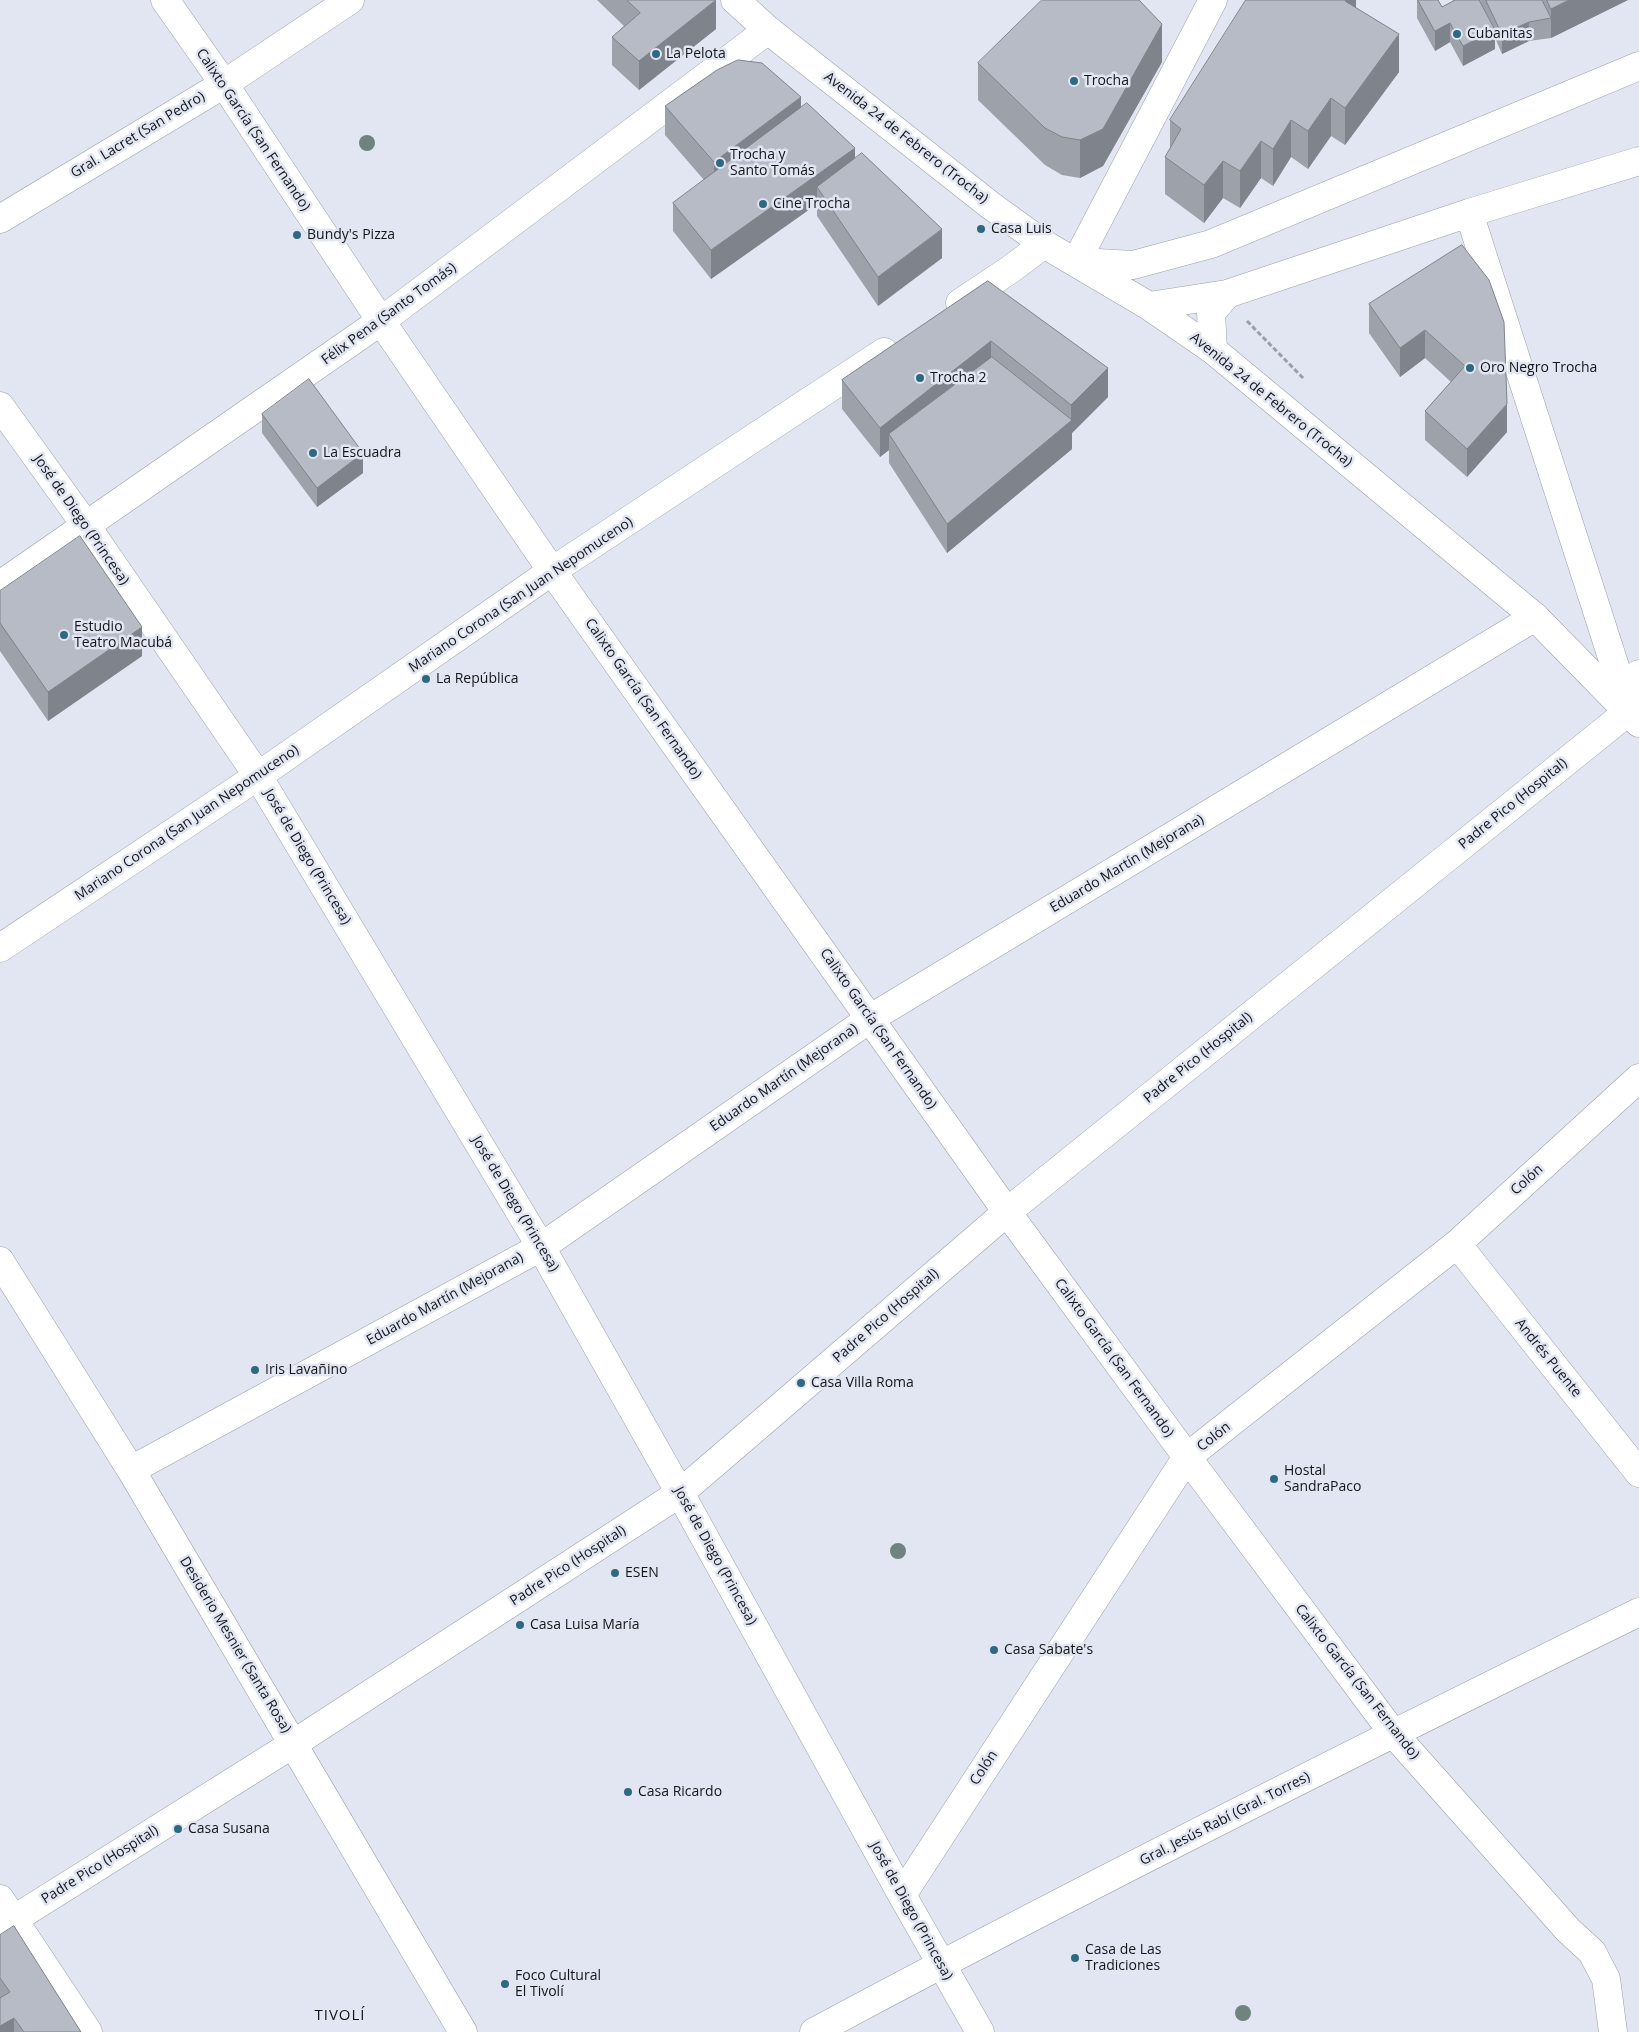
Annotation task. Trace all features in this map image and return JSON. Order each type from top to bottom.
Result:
[{"type":"street","name":"Calixto García (San Fernando)","points":[[165,0],[224,84],[381,321],[552,571],[1007,1212],[1187,1458],[1393,1733],[1568,1930],[1592,1952],[1606,1979],[1612,2032]]},
{"type":"street","name":"Gral. Lacret (San Pedro)","points":[[0,219],[224,84],[350,0]]},
{"type":"street","name":"Avenida 24 de Febrero (Trocha)","points":[[735,0],[768,30],[990,205],[1044,244],[1149,306],[1213,350],[1535,617],[1634,717]]},
{"type":"street","points":[[1213,0],[1076,262],[1132,265],[1211,244],[1639,66]]},
{"type":"street","name":"Félix Pena (Santo Tomás)","points":[[0,585],[381,321],[768,30]]},
{"type":"street","points":[[1149,306],[1227,294],[1469,213],[1639,161]]},
{"type":"street","points":[[1469,213],[1634,717]]},
{"type":"street","points":[[936,319],[1011,269],[1044,244]]},
{"type":"street","points":[[1213,350],[1211,313],[1227,294]]},
{"type":"street","name":"Mariano Corona (San Juan Nepomuceno)","points":[[0,948],[258,776],[552,571],[902,340]]},
{"type":"street","name":"José de Diego (Princesa)","points":[[0,406],[86,526],[258,776],[540,1247],[680,1493],[902,1895],[980,2032]]},
{"type":"street","name":"Eduardo Martín (Mejorana)","points":[[131,1470],[540,1247],[871,1018],[1535,617]]},
{"type":"street","points":[[1634,717],[1639,674]]},
{"type":"street","name":"Padre Pico (Hospital)","points":[[5,1915],[293,1744],[680,1493],[1007,1212],[1634,717]]},
{"type":"street","name":"Colón","points":[[902,1895],[1187,1458],[1457,1244],[1639,1078]]},
{"type":"street","name":"Andrés Puente","points":[[1457,1244],[1639,1472]]},
{"type":"street","name":"Desiderio Mesnier (Santa Rosa)","points":[[0,1261],[131,1470],[463,2032]]},
{"type":"street","name":"Gral. Jesús Rabí (Gral. Torres)","points":[[814,2032],[941,1964],[1393,1733],[1639,1612]]},
{"type":"street","points":[[5,1915],[88,2032]]},
{"type":"building","points":[[627,0],[716,0],[639,61],[612,37],[640,13]]},
{"type":"building","name":"Trocha","points":[[1042,0],[1139,0],[1162,24],[1103,129],[1080,140],[1062,137],[1045,128],[978,63]]},
{"type":"building","points":[[1246,0],[1346,0],[1399,34],[1345,108],[1331,98],[1308,131],[1291,120],[1273,149],[1261,141],[1240,171],[1223,161],[1204,185],[1165,157],[1181,129],[1170,120]]},
{"type":"building","points":[[1418,0],[1438,0],[1442,7],[1455,0],[1479,0],[1495,30],[1463,46],[1450,23],[1435,31]]},
{"type":"building","points":[[1486,0],[1542,0],[1551,18],[1529,22],[1502,34]]},
{"type":"building","points":[[1547,0],[1569,0],[1551,9]]},
{"type":"building","points":[[738,60],[762,63],[801,97],[714,162],[665,106],[717,70]]},
{"type":"building","points":[[807,103],[855,148],[711,250],[673,203]]},
{"type":"building","points":[[862,153],[942,229],[878,277],[817,187]]},
{"type":"building","name":"Oro Negro Trocha","points":[[1462,245],[1489,280],[1504,322],[1507,404],[1467,449],[1425,411],[1465,366],[1425,330],[1400,348],[1369,304]]},
{"type":"building","points":[[988,281],[1108,368],[1071,405],[991,341],[880,428],[842,380]]},
{"type":"building","points":[[992,357],[1072,420],[947,524],[889,434]]},
{"type":"building","name":"La Escuadra","points":[[309,379],[363,453],[317,488],[262,414]]},
{"type":"building","name":"Estudio Teatro Macubá","points":[[80,536],[142,627],[48,692],[0,623],[0,591]]},
{"type":"building","points":[[14,1926],[81,2032],[24,2032],[14,2018],[0,2026],[0,1998],[10,1992],[0,1978],[0,1935]]},
{"type":"place","name":"Cubanitas","points":[[1457,34]]},
{"type":"place","name":"La Pelota","points":[[656,54]]},
{"type":"place","name":"Trocha","points":[[1074,81]]},
{"type":"place","name":"Trocha y Santo Tomás","points":[[720,163]]},
{"type":"place","name":"Cine Trocha","points":[[763,204]]},
{"type":"place","name":"Casa Luis","points":[[981,229]]},
{"type":"place","name":"Bundy's Pizza","points":[[297,235]]},
{"type":"place","name":"Oro Negro Trocha","points":[[1470,368]]},
{"type":"place","name":"Trocha 2","points":[[920,378]]},
{"type":"place","name":"La Escuadra","points":[[313,453]]},
{"type":"place","name":"Estudio Teatro Macubá","points":[[64,635]]},
{"type":"place","name":"La República","points":[[426,679]]},
{"type":"place","name":"Iris Lavañino","points":[[255,1370]]},
{"type":"place","name":"Casa Villa Roma","points":[[801,1383]]},
{"type":"place","name":"Hostal SandraPaco","points":[[1274,1479]]},
{"type":"place","name":"ESEN","points":[[615,1573]]},
{"type":"place","name":"Casa Luisa María","points":[[520,1625]]},
{"type":"place","name":"Casa Sabate's","points":[[994,1650]]},
{"type":"place","name":"Casa Ricardo","points":[[628,1792]]},
{"type":"place","name":"Casa Susana","points":[[178,1829]]},
{"type":"place","name":"Casa de Las Tradiciones","points":[[1075,1958]]},
{"type":"place","name":"Foco Cultural El Tivolí","points":[[505,1984]]},
{"type":"district","name":"TIVOLÍ","points":[[340,2016]]}]
